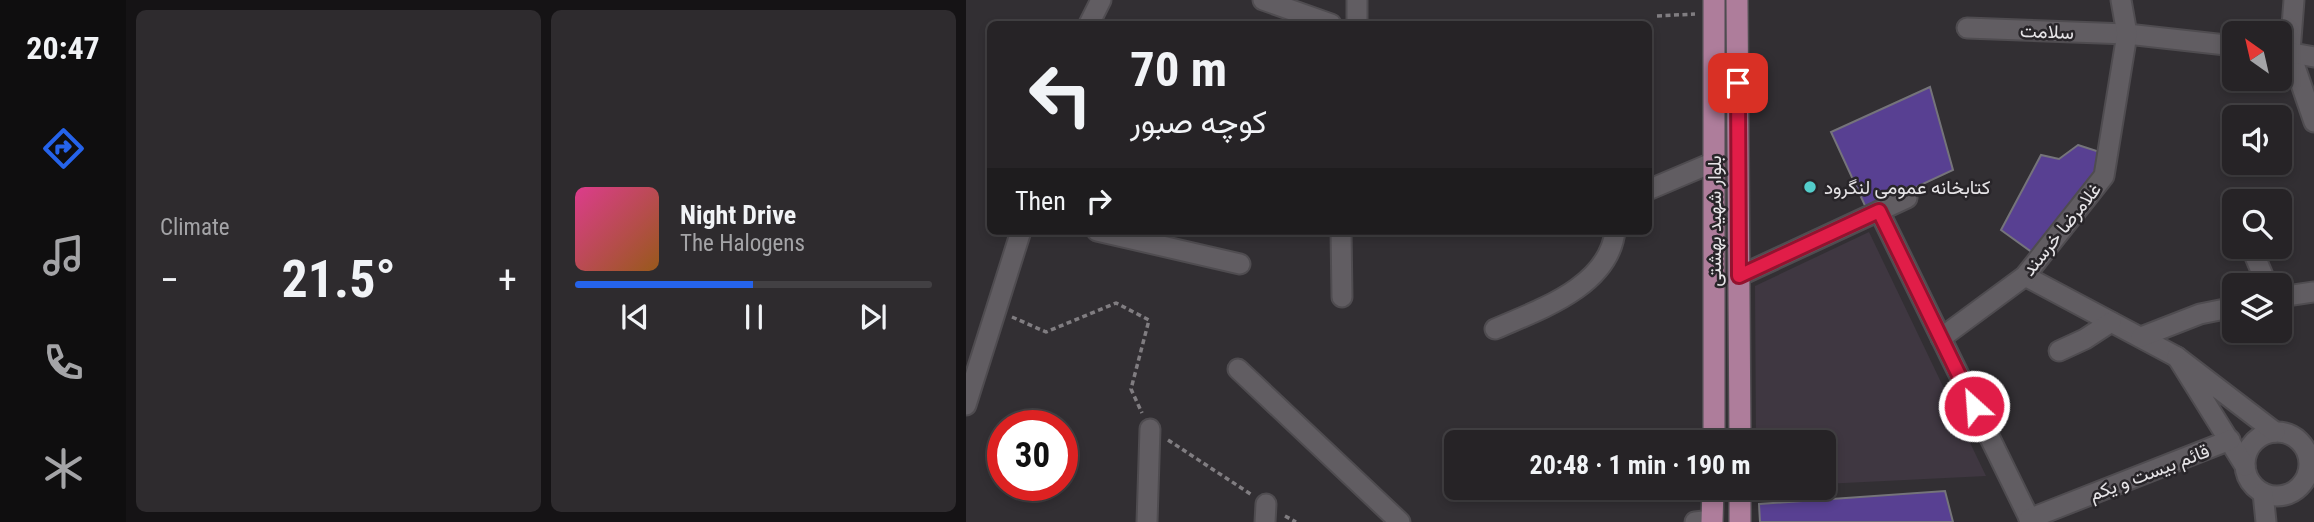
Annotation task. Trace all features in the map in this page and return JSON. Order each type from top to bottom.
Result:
[{"type":"main road","name":"بلوار شهید بهشتی","points":[[1737,0],[1740,430]]},
{"type":"main road","name":"بلوار شهید بهشتی","points":[[1714,430],[1715,7]]},
{"type":"main road","points":[[1715,408],[1740,408]]},
{"type":"main road","points":[[1706,521],[1710,500]]},
{"type":"main road","points":[[1740,500],[1740,522]]},
{"type":"street","points":[[1090,21],[1101,0]]},
{"type":"street","points":[[1264,0],[1323,21]]},
{"type":"street","points":[[1357,0],[1357,21]]},
{"type":"street","name":"غلامرضا خرسند","points":[[1941,338],[2025,276],[2104,176],[2127,34],[2120,0]]},
{"type":"street","points":[[2290,21],[2294,0]]},
{"type":"street","name":"سلامت","points":[[1967,29],[2127,34],[2222,45]]},
{"type":"street","points":[[2292,52],[2314,57]]},
{"type":"street","points":[[2292,68],[2314,122]]},
{"type":"street","points":[[1652,188],[1714,162]]},
{"type":"street","points":[[1739,276],[1907,198]]},
{"type":"street","points":[[1879,211],[2030,520]]},
{"type":"street","points":[[966,405],[998,311],[1020,235]]},
{"type":"street","points":[[1114,235],[1240,264]]},
{"type":"street","points":[[1341,235],[1342,297]]},
{"type":"street","points":[[1494,329],[1553,303],[1583,282],[1601,267],[1613,235]]},
{"type":"street","points":[[2025,276],[2177,357],[2275,432],[2294,436],[2310,461],[2292,492],[2273,496],[2263,493],[2248,477],[2230,440],[2177,357]]},
{"type":"street","points":[[2292,295],[2314,292]]},
{"type":"street","points":[[2141,337],[2200,314],[2222,310]]},
{"type":"street","points":[[2059,351],[2085,339],[2111,321]]},
{"type":"street","points":[[1238,369],[1400,522]]},
{"type":"street","points":[[1147,522],[1150,429]]},
{"type":"street","points":[[2245,467],[2246,456],[2257,440],[2275,432]]},
{"type":"street","name":"قائم بیست و یکم","points":[[2030,520],[2230,440]]},
{"type":"street","points":[[2263,493],[2266,522]]},
{"type":"path","points":[[1657,16],[1715,7]]},
{"type":"path","points":[[998,311],[1046,332],[1116,303],[1149,320],[1131,389],[1150,429],[1266,513],[1296,522]]},
{"type":"shaded area","points":[[1869,232],[1986,476],[1836,483],[1836,430],[1756,430],[1755,286]]},
{"type":"building","points":[[1930,87],[1953,170],[1867,210],[1831,132]]},
{"type":"building","points":[[2078,145],[2106,154],[2037,256],[2001,230],[2041,155],[2059,159]]},
{"type":"building","points":[[1945,491],[1953,522],[1760,522],[1759,504]]},
{"type":"place","name":"کتابخانه عمومی لنگرود","points":[[1810,187]]},
{"type":"route","points":[[1738,83],[1739,276],[1879,211],[1974,406]]}]
